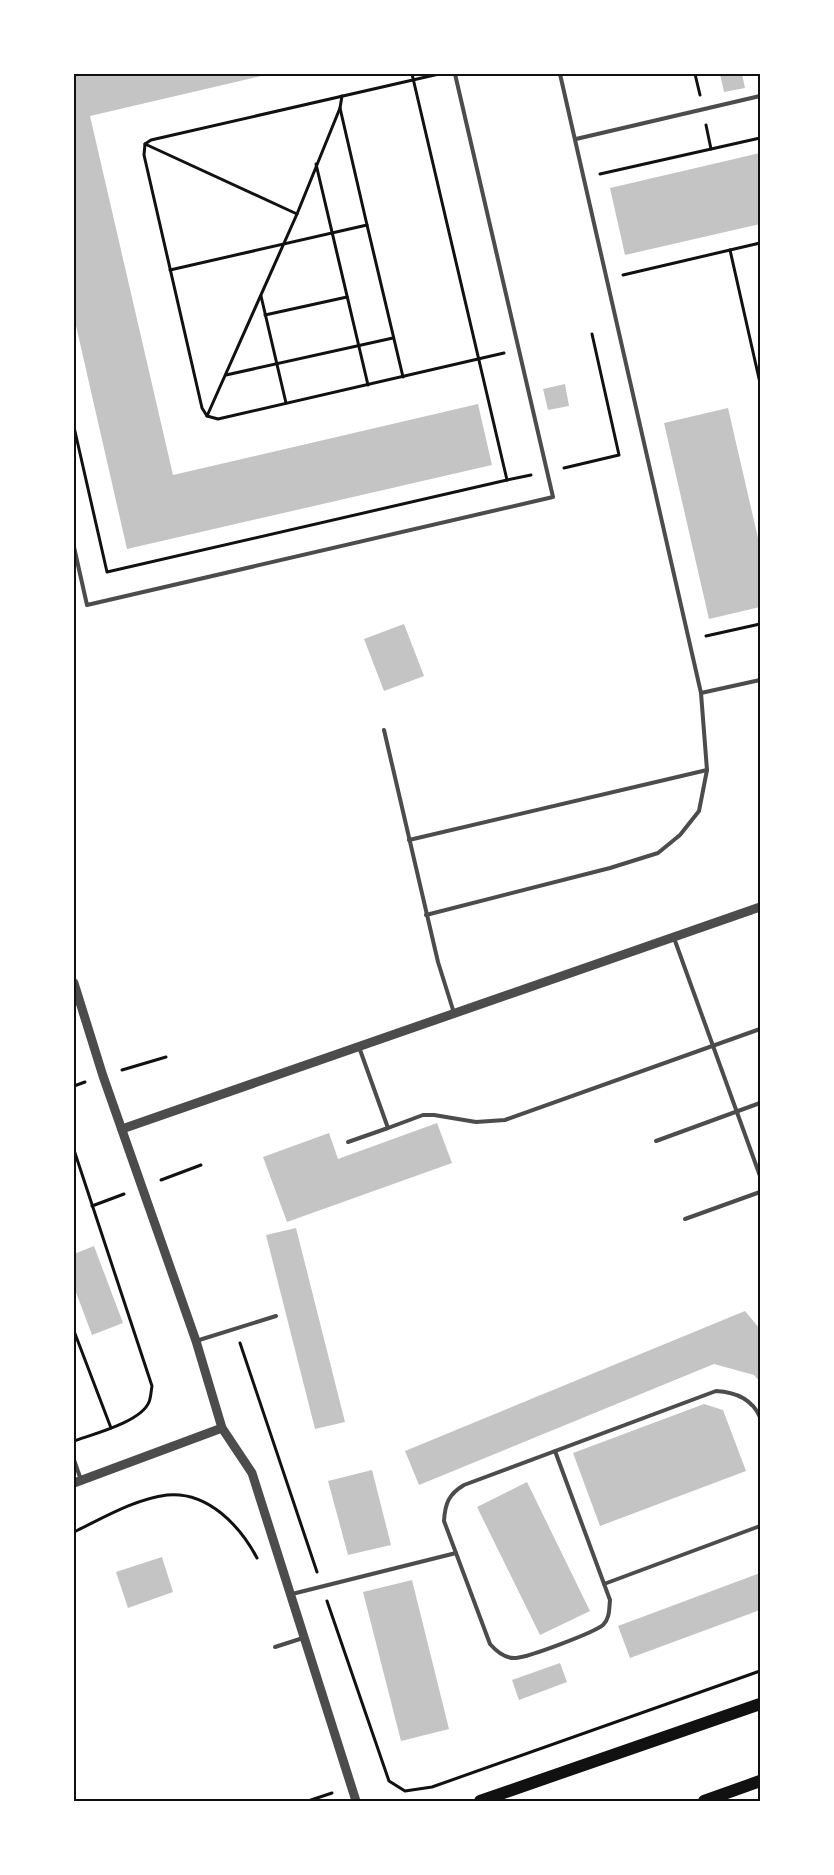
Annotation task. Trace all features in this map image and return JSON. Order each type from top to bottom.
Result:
[{"type":"main road","points":[[480,1801],[760,1704]]},
{"type":"main road","points":[[704,1801],[760,1782]]},
{"type":"street","points":[[122,1129],[760,907]]},
{"type":"street","points":[[74,983],[122,1129],[196,1341],[222,1428],[252,1473],[292,1594],[356,1801]]},
{"type":"street","points":[[78,1482],[222,1428]]},
{"type":"lane","points":[[74,547],[87,604],[553,497],[455,74]]},
{"type":"lane","points":[[426,915],[610,868],[658,853],[680,835],[699,811],[707,770],[701,693],[560,74]]},
{"type":"lane","points":[[576,139],[760,96]]},
{"type":"lane","points":[[701,693],[760,680]]},
{"type":"lane","points":[[384,730],[426,915],[454,1013]]},
{"type":"lane","points":[[409,840],[707,770]]},
{"type":"lane","points":[[674,937],[760,1176]]},
{"type":"lane","points":[[348,1142],[428,1115],[449,1116],[476,1122],[505,1120],[760,1029]]},
{"type":"lane","points":[[359,1047],[388,1128]]},
{"type":"lane","points":[[656,1141],[760,1103]]},
{"type":"lane","points":[[685,1219],[760,1192]]},
{"type":"lane","points":[[196,1341],[276,1316]]},
{"type":"lane","points":[[555,1451],[610,1600],[609,1614],[604,1624],[594,1631],[516,1658],[506,1657],[497,1652],[490,1644],[444,1521],[444,1508],[448,1498],[454,1491],[464,1485],[555,1451],[716,1391],[728,1391],[740,1395],[750,1402],[760,1417]]},
{"type":"lane","points":[[74,1460],[78,1482]]},
{"type":"lane","points":[[604,1584],[760,1526]]},
{"type":"lane","points":[[292,1594],[456,1553]]},
{"type":"lane","points":[[275,1647],[305,1638]]},
{"type":"path","points":[[412,74],[507,480]]},
{"type":"path","points":[[145,144],[151,140],[439,74]]},
{"type":"path","points":[[208,416],[297,214],[340,108],[342,96]]},
{"type":"path","points":[[340,108],[402,377]]},
{"type":"path","points":[[601,184],[599,174],[760,138]]},
{"type":"path","points":[[145,144],[144,156],[170,270],[202,408],[208,416],[218,419],[519,349]]},
{"type":"path","points":[[145,144],[297,214]]},
{"type":"path","points":[[316,164],[368,385]]},
{"type":"path","points":[[170,270],[367,225]]},
{"type":"path","points":[[622,275],[760,244]]},
{"type":"path","points":[[730,250],[760,383]]},
{"type":"path","points":[[620,266],[624,285]]},
{"type":"path","points":[[261,295],[286,403]]},
{"type":"path","points":[[265,315],[347,297]]},
{"type":"path","points":[[74,427],[108,572],[619,455],[592,334]]},
{"type":"path","points":[[225,375],[393,338]]},
{"type":"path","points":[[702,627],[704,636],[760,624]]},
{"type":"path","points":[[74,1150],[152,1386],[149,1402],[142,1412],[111,1428],[74,1441]]},
{"type":"path","points":[[234,1329],[389,1781],[405,1791],[432,1787],[760,1671]]},
{"type":"path","points":[[74,1331],[111,1428]]},
{"type":"path","points":[[74,1532],[139,1502],[168,1495],[198,1500],[224,1514],[242,1535],[259,1566]]},
{"type":"building","points":[[74,74],[270,74],[90,116],[173,475],[478,404],[492,465],[127,549],[74,317]]},
{"type":"building","points":[[720,74],[742,74],[745,88],[724,92]]},
{"type":"building","points":[[760,153],[760,224],[625,255],[610,188]]},
{"type":"building","points":[[565,384],[569,406],[548,410],[543,389]]},
{"type":"building","points":[[728,408],[758,538],[760,537],[760,607],[709,619],[664,423]]},
{"type":"building","points":[[404,624],[424,676],[384,691],[364,639]]},
{"type":"building","points":[[437,1123],[452,1163],[287,1222],[263,1157],[329,1133],[338,1159]]},
{"type":"building","points":[[296,1228],[345,1422],[315,1429],[266,1235]]},
{"type":"building","points":[[94,1246],[123,1323],[92,1335],[74,1287],[74,1254]]},
{"type":"building","points":[[745,1311],[760,1329],[760,1382],[754,1375],[714,1364],[419,1485],[405,1451]]},
{"type":"building","points":[[704,1404],[723,1410],[746,1471],[600,1526],[573,1453]]},
{"type":"building","points":[[372,1470],[391,1545],[348,1555],[328,1481]]},
{"type":"building","points":[[527,1482],[590,1611],[540,1635],[477,1507]]},
{"type":"building","points":[[162,1557],[173,1592],[128,1608],[116,1572]]},
{"type":"building","points":[[760,1573],[760,1610],[630,1658],[618,1626]]},
{"type":"building","points":[[412,1580],[449,1729],[401,1741],[363,1592]]},
{"type":"building","points":[[560,1663],[567,1682],[519,1700],[512,1680]]}]
